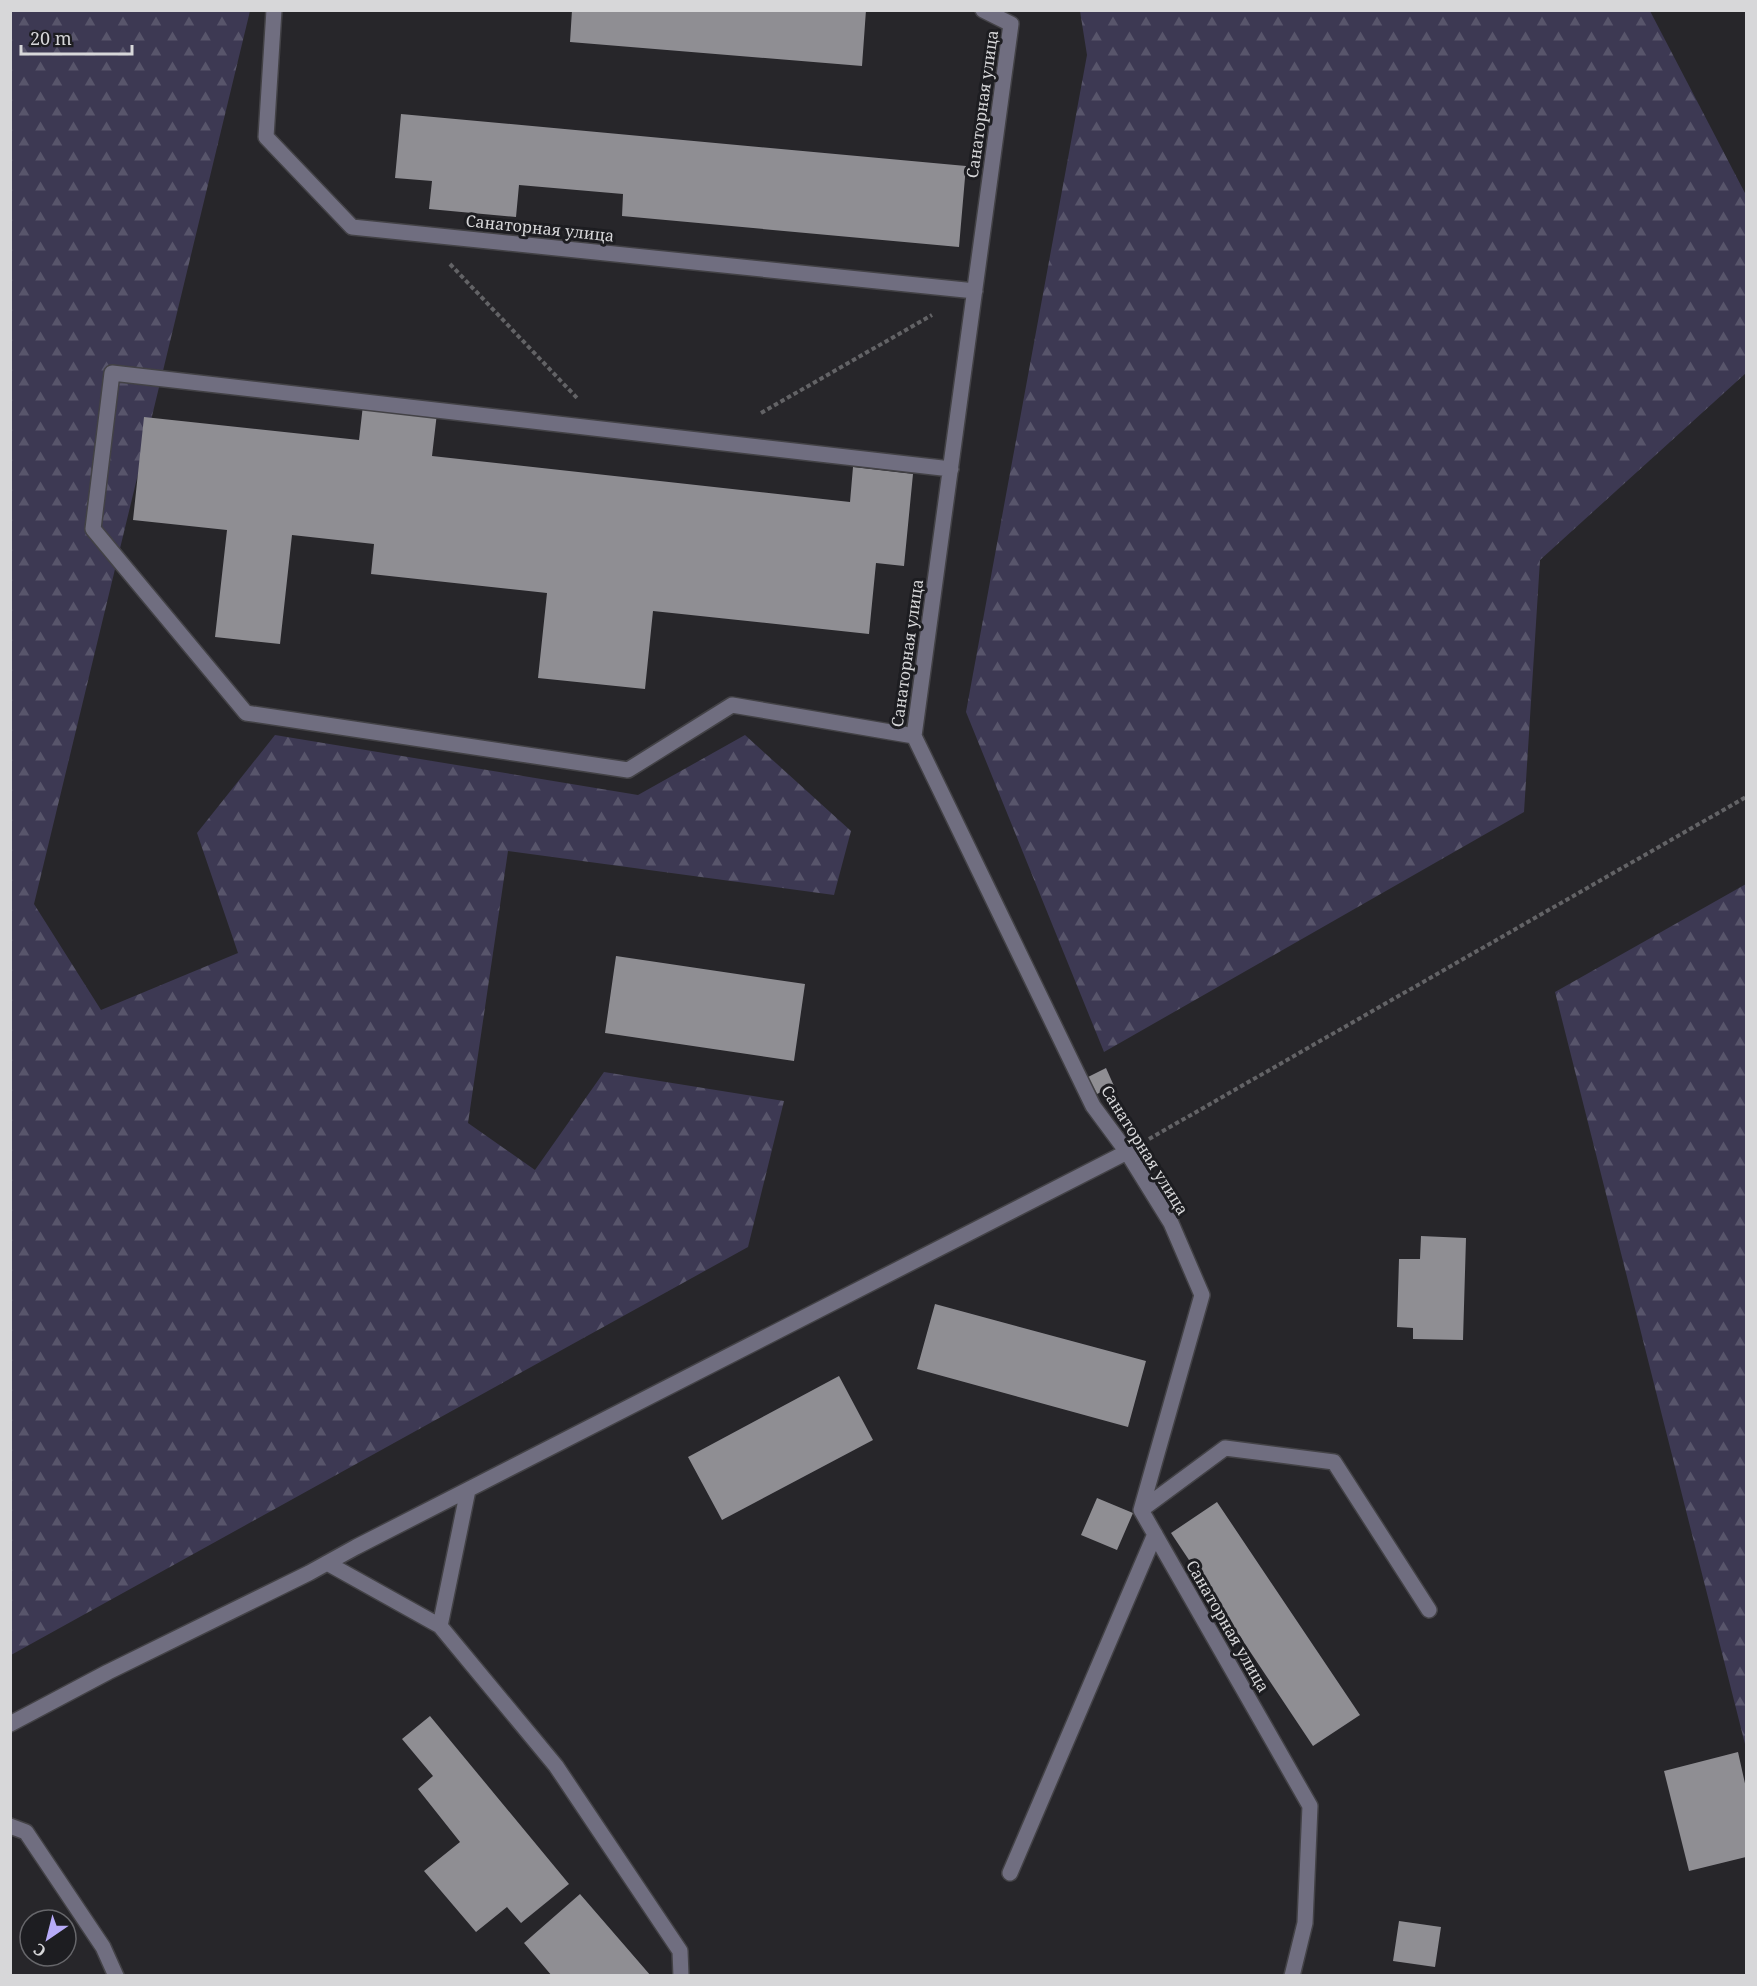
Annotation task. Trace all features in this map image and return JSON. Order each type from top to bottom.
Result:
[{"type":"street","name":"Санаторная улица","points":[[274,10],[266,138],[352,227],[975,291]]},
{"type":"street","name":"Санаторная улица","points":[[983,10],[1011,24],[914,736],[1093,1106],[1127,1152],[1171,1223],[1202,1295],[1141,1510],[1310,1806],[1305,1923],[1292,1976]]},
{"type":"street","points":[[914,736],[732,705],[628,770],[246,713],[93,530],[112,373],[951,469]]},
{"type":"street","points":[[10,1724],[1127,1152]]},
{"type":"street","points":[[1141,1510],[1225,1448],[1334,1462],[1429,1610]]},
{"type":"street","points":[[440,1626],[468,1490]]},
{"type":"street","points":[[1010,1873],[1155,1534]]},
{"type":"street","points":[[327,1563],[440,1626],[556,1766],[680,1951],[681,1976]]},
{"type":"street","points":[[10,1826],[26,1832],[103,1947],[116,1976]]},
{"type":"path","points":[[423,235],[605,429]]},
{"type":"path","points":[[761,413],[934,314]]},
{"type":"path","points":[[1127,1152],[1746,797]]},
{"type":"green space","points":[[11,11],[250,11],[34,904],[101,1010],[238,953],[197,833],[275,735],[638,795],[745,735],[851,831],[834,895],[508,851],[468,1123],[535,1170],[604,1072],[784,1101],[748,1247],[11,1655]]},
{"type":"green space","points":[[1080,11],[1650,11],[1746,195],[1746,373],[1540,560],[1524,812],[1104,1052],[966,712],[1087,55]]},
{"type":"green space","points":[[1746,884],[1746,1748],[1555,992]]},
{"type":"building","points":[[572,10],[866,10],[862,66],[570,42]]},
{"type":"building","points":[[401,114],[966,166],[959,247],[622,216],[623,194],[519,185],[516,217],[429,209],[432,181],[395,178]]},
{"type":"building","points":[[363,405],[437,413],[432,456],[850,502],[853,467],[913,474],[904,566],[876,563],[869,634],[653,611],[645,689],[538,678],[547,593],[371,574],[374,544],[292,535],[280,644],[215,637],[227,530],[133,520],[144,417],[359,440]]},
{"type":"building","points":[[616,956],[805,984],[794,1061],[605,1033]]},
{"type":"building","points":[[1106,1068],[1114,1086],[1097,1094],[1088,1077]]},
{"type":"building","points":[[1421,1236],[1466,1238],[1463,1340],[1413,1339],[1413,1328],[1397,1327],[1399,1259],[1420,1259]]},
{"type":"building","points":[[935,1304],[1146,1361],[1128,1427],[917,1369]]},
{"type":"building","points":[[839,1376],[873,1440],[722,1520],[688,1457]]},
{"type":"building","points":[[1097,1498],[1133,1513],[1117,1550],[1081,1535]]},
{"type":"building","points":[[1217,1502],[1360,1715],[1313,1746],[1171,1533]]},
{"type":"building","points":[[430,1716],[569,1884],[521,1923],[507,1907],[476,1932],[424,1871],[460,1842],[418,1789],[433,1776],[402,1739]]},
{"type":"building","points":[[1738,1752],[1746,1788],[1746,1857],[1689,1871],[1664,1771]]},
{"type":"building","points":[[580,1894],[651,1976],[552,1976],[524,1943]]},
{"type":"building","points":[[1399,1921],[1441,1927],[1435,1967],[1393,1961]]}]
